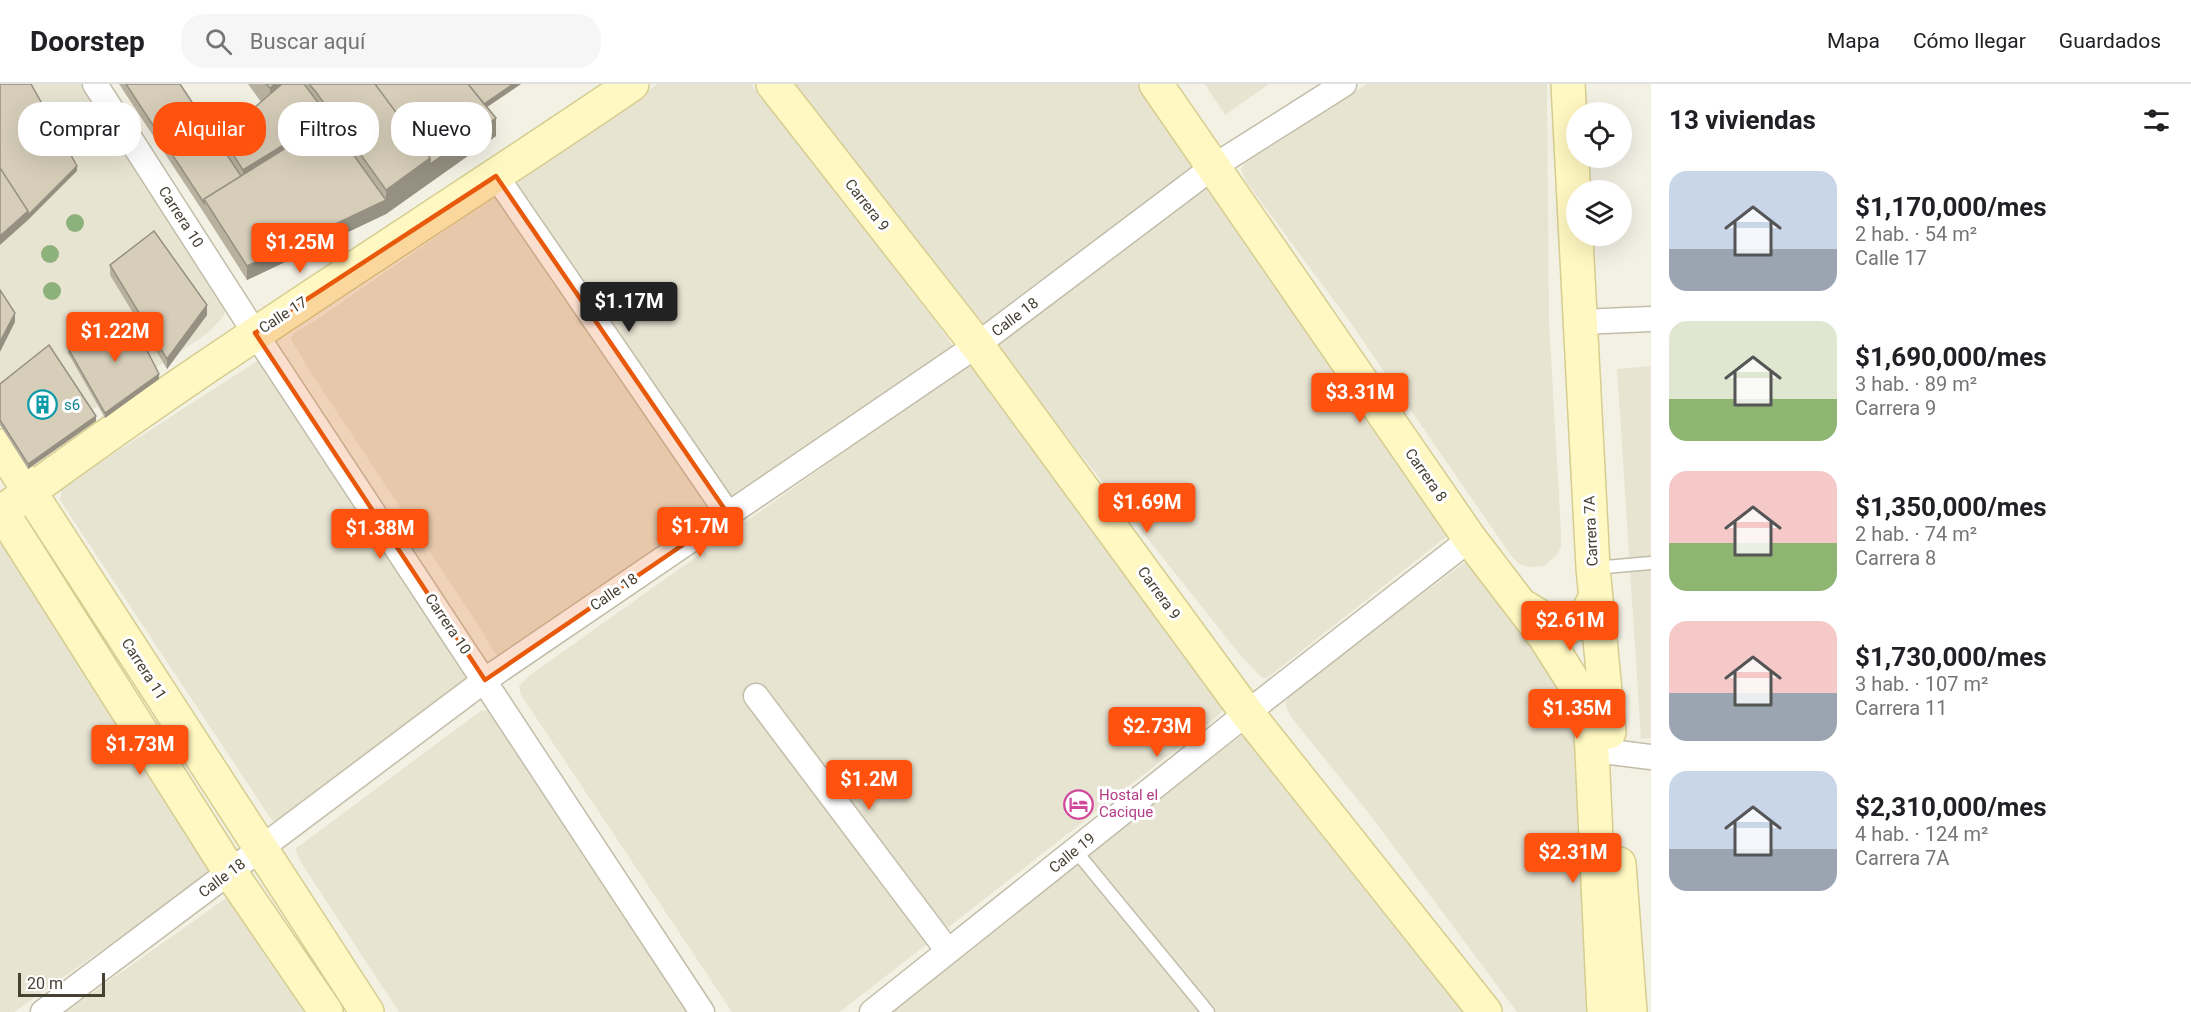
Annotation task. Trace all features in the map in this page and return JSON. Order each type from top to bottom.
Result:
[{"type":"street","name":"Carrera 10","points":[[96,84],[255,333],[702,1012]]},
{"type":"street","name":"Calle 17","points":[[1,512],[255,333],[496,176],[632,84]]},
{"type":"street","name":"Carrera 9","points":[[773,84],[977,345],[1247,712],[1485,1012]]},
{"type":"street","name":"Carrera 8","points":[[1156,84],[1470,539],[1545,637],[1590,708],[1602,753]]},
{"type":"street","name":"Calle 18","points":[[43,1012],[485,680],[977,345],[1213,167],[1344,84]]},
{"type":"street","name":"Carrera 7A","points":[[1568,84],[1602,753],[1604,1012]]},
{"type":"street","points":[[496,176],[728,514]]},
{"type":"street","points":[[1580,322],[1651,319]]},
{"type":"street","name":"Carrera 11","points":[[0,446],[367,1012]]},
{"type":"street","points":[[1,512],[231,872],[326,1012]]},
{"type":"street","name":"Calle 19","points":[[872,1012],[1247,712],[1470,539]]},
{"type":"street","points":[[1521,606],[1553,625],[1571,626],[1587,614],[1594,583]]},
{"type":"street","points":[[756,696],[948,951]]},
{"type":"street","points":[[1602,753],[1651,758]]},
{"type":"street","name":"Carrera 7A","points":[[1602,753],[1630,1012]]},
{"type":"lane","points":[[1594,583],[1651,563]]},
{"type":"lane","points":[[1075,850],[1208,1012]]},
{"type":"highlighted area","points":[[496,176],[728,514],[485,680],[255,333]]},
{"type":"shaded area","points":[[0,84],[87,84],[99,102],[18,102],[18,156],[133,156],[226,300],[226,310],[208,333],[38,446],[0,404]]},
{"type":"shaded area","points":[[658,84],[751,84],[940,327],[956,351],[501,659],[494,652],[291,339],[294,333]]},
{"type":"shaded area","points":[[772,84],[1145,84],[1200,168],[981,331]]},
{"type":"shaded area","points":[[1205,84],[1269,84],[1225,115]]},
{"type":"shaded area","points":[[1367,84],[1547,84],[1549,322],[1561,546],[1557,555],[1544,566],[1521,565],[1512,557],[1350,322],[1245,180],[1241,169],[1245,163]]},
{"type":"shaded area","points":[[1204,182],[1451,533],[1267,678],[1259,675],[1241,656],[1000,353],[996,340]]},
{"type":"shaded area","points":[[257,361],[263,362],[471,679],[279,826],[271,819],[60,500],[62,487]]},
{"type":"shaded area","points":[[969,363],[1225,695],[1223,710],[1212,721],[840,1012],[732,1012],[521,695],[519,686],[530,675]]},
{"type":"shaded area","points":[[1651,366],[1651,738],[1641,739],[1617,369]]},
{"type":"shaded area","points":[[0,532],[231,859],[14,1012],[0,1012]]},
{"type":"shaded area","points":[[1468,560],[1575,695],[1590,1012],[1517,1012],[1367,811],[1291,717],[1285,703],[1293,691]]},
{"type":"shaded area","points":[[482,710],[494,713],[693,1012],[399,1012],[300,861],[295,849]]},
{"type":"shaded area","points":[[1243,734],[1474,1012],[891,1012]]},
{"type":"shaded area","points":[[246,884],[338,1012],[65,1012]]},
{"type":"building","points":[[0,84],[31,84],[41,102],[18,102],[18,156],[71,156],[77,166],[28,215],[28,211],[0,168]]},
{"type":"building","points":[[126,84],[180,84],[192,102],[153,102],[153,125],[141,107],[141,102],[138,102]]},
{"type":"building","points":[[282,84],[304,84],[318,102],[278,102],[278,148],[266,156],[266,102],[261,102]]},
{"type":"building","points":[[309,84],[375,84],[391,106],[391,156],[429,156],[430,158],[386,190],[362,156],[379,156],[379,102],[323,102]]},
{"type":"building","points":[[375,84],[468,84],[483,102],[391,102],[391,106]]},
{"type":"building","points":[[468,84],[513,84],[487,102],[482,102]]},
{"type":"building","points":[[278,153],[278,156],[354,156],[386,200],[247,266],[204,199]]},
{"type":"building","points":[[173,156],[228,156],[241,176],[204,199],[204,203]]},
{"type":"building","points":[[234,156],[266,156],[243,170]]},
{"type":"building","points":[[429,156],[441,156],[430,164]]},
{"type":"building","points":[[0,168],[28,211],[0,236]]},
{"type":"building","points":[[154,231],[207,305],[167,359],[110,265]]},
{"type":"building","points":[[0,290],[15,313],[0,342]]},
{"type":"building","points":[[129,315],[159,374],[105,413],[68,348]]},
{"type":"building","name":"s6","points":[[49,345],[96,416],[28,464],[0,420],[0,384]]},
{"type":"place","name":"s6","points":[[43,405]]},
{"type":"place","name":"Hostal el Cacique","points":[[1078,804]]}]
